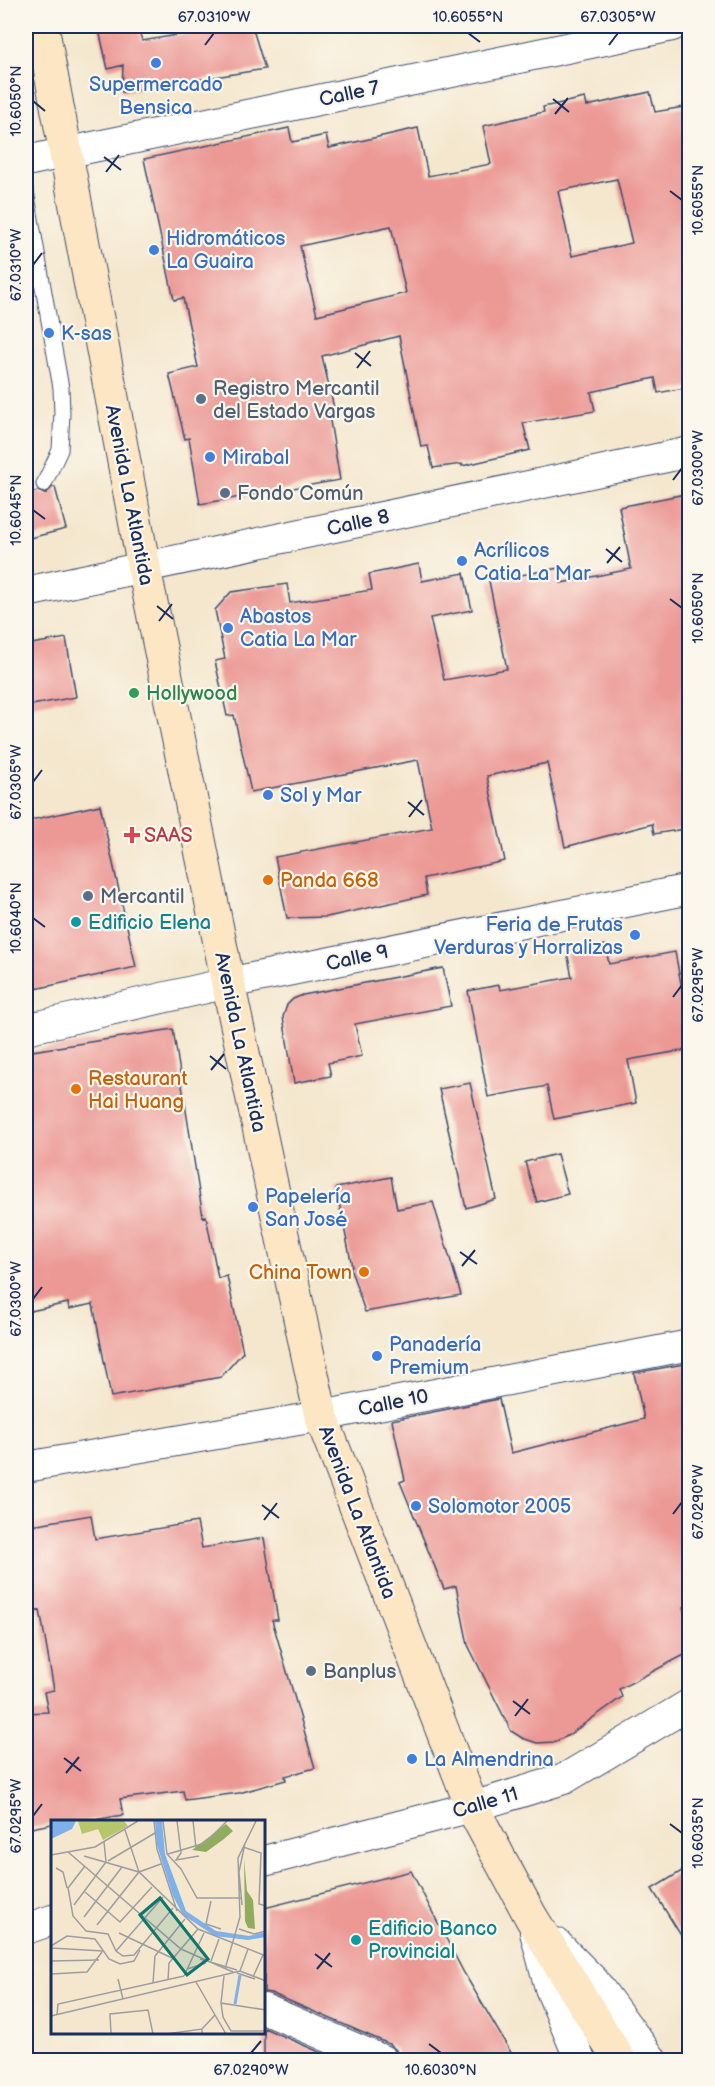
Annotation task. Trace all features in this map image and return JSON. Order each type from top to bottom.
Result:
[{"type":"street","name":"Avenida La Atlantida","points":[[42,26],[144,568],[228,983],[321,1416],[472,1807],[531,1917],[619,2061]]},
{"type":"street","name":"Calle 7","points":[[26,160],[672,26]]},
{"type":"street","name":"Calle 8","points":[[26,592],[690,452]]},
{"type":"street","name":"Calle 9","points":[[26,1029],[228,983],[690,889]]},
{"type":"street","name":"Calle 10","points":[[26,1467],[321,1416],[690,1345]]},
{"type":"street","name":"Calle 11","points":[[266,1860],[472,1807],[564,1779],[690,1704]]},
{"type":"street","points":[[531,1917],[550,1988],[580,2061]]},
{"type":"street","points":[[531,1917],[592,1980],[652,2061]]},
{"type":"street","points":[[26,1929],[51,1920]]},
{"type":"street","points":[[266,2010],[382,2061]]},
{"type":"lane","points":[[26,191],[61,388],[60,450],[44,484]]},
{"type":"building","points":[[98,26],[138,26],[142,41],[201,31],[200,26],[252,26],[265,69],[122,92],[123,65],[108,69]]},
{"type":"building","points":[[650,92],[655,112],[690,106],[690,387],[658,393],[655,378],[591,392],[595,411],[523,423],[530,450],[462,466],[462,464],[433,468],[428,446],[421,447],[399,336],[322,356],[334,408],[328,409],[340,480],[200,504],[189,438],[185,439],[169,374],[198,367],[183,298],[174,300],[144,159],[289,128],[292,142],[326,135],[329,148],[418,128],[428,176],[491,164],[483,126],[544,112],[543,107],[585,98],[587,106]],"holes":[[[617,179],[632,243],[572,256],[558,191]],[[391,226],[406,293],[317,315],[300,246]]]},
{"type":"building","points":[[55,487],[66,529],[26,539],[26,494],[38,491],[45,494]]},
{"type":"building","points":[[690,493],[690,828],[654,834],[652,824],[565,847],[547,763],[487,776],[505,861],[424,878],[427,895],[327,917],[287,918],[275,857],[432,828],[418,760],[251,792],[234,715],[227,716],[215,661],[225,659],[215,610],[231,592],[287,584],[290,603],[372,590],[369,574],[419,564],[422,581],[464,573],[472,610],[430,618],[444,680],[507,669],[489,581],[559,568],[561,583],[631,569],[619,507]]},
{"type":"building","points":[[66,638],[76,697],[26,706],[26,645]]},
{"type":"building","name":"Edificio Elena","points":[[100,805],[136,967],[26,991],[26,821]]},
{"type":"building","points":[[605,945],[609,964],[675,952],[690,1031],[690,1049],[628,1060],[636,1103],[554,1119],[547,1086],[488,1097],[468,991],[499,985],[500,990],[572,977],[567,952]]},
{"type":"building","points":[[443,968],[451,1006],[355,1024],[362,1056],[328,1063],[331,1076],[294,1083],[283,1017],[287,1005],[293,999],[303,995]]},
{"type":"building","points":[[173,1029],[203,1217],[206,1216],[218,1278],[227,1276],[243,1352],[221,1377],[111,1397],[93,1304],[69,1309],[68,1303],[26,1312],[26,1052]]},
{"type":"building","points":[[470,1083],[496,1199],[466,1208],[439,1089]]},
{"type":"building","points":[[557,1154],[568,1194],[537,1202],[525,1162]]},
{"type":"building","points":[[391,1177],[397,1209],[433,1202],[461,1295],[365,1312],[350,1267],[352,1266],[336,1188]]},
{"type":"building","points":[[690,1363],[690,1606],[683,1607],[690,1635],[690,1652],[619,1689],[622,1697],[567,1736],[554,1742],[537,1743],[522,1738],[511,1731],[468,1645],[456,1586],[444,1589],[400,1482],[405,1480],[392,1420],[499,1399],[511,1453],[644,1419],[634,1373]]},
{"type":"building","points":[[91,1515],[95,1539],[197,1522],[202,1548],[264,1538],[278,1620],[272,1620],[315,1768],[285,1776],[286,1780],[239,1793],[185,1800],[183,1791],[120,1799],[123,1815],[94,1820],[51,1820],[51,1824],[26,1829],[26,1713],[48,1712],[44,1692],[54,1690],[40,1610],[26,1615],[26,1526]]},
{"type":"building","points":[[690,1866],[690,1950],[652,1889]]},
{"type":"building","name":"Edificio Banco Provincial","points":[[411,1871],[464,1973],[516,2061],[399,2061],[396,2050],[389,2044],[266,1992],[266,1907]]},
{"type":"building","points":[[266,2029],[340,2061],[264,2061]]},
{"type":"place","name":"Supermercado Bensica","points":[[156,63]]},
{"type":"place","name":"Hidromáticos La Guaira","points":[[154,250]]},
{"type":"place","name":"K-sas","points":[[49,333]]},
{"type":"place","name":"Registro Mercantil del Estado Vargas","points":[[201,399]]},
{"type":"place","name":"Mirabal","points":[[210,457]]},
{"type":"place","name":"Fondo Común","points":[[225,493]]},
{"type":"place","name":"Acrílicos Catia La Mar","points":[[462,561]]},
{"type":"place","name":"Abastos Catia La Mar","points":[[228,628]]},
{"type":"place","name":"Hollywood","points":[[134,693]]},
{"type":"place","name":"Sol y Mar","points":[[268,795]]},
{"type":"place","name":"SAAS","points":[[132,835]]},
{"type":"place","name":"Panda 668","points":[[268,880]]},
{"type":"place","name":"Mercantil","points":[[88,896]]},
{"type":"place","name":"Edificio Elena","points":[[76,922]]},
{"type":"place","name":"Feria de Frutas Verduras y Horralizas","points":[[635,935]]},
{"type":"place","name":"Restaurant Hai Huang","points":[[76,1089]]},
{"type":"place","name":"Papelería San José","points":[[253,1207]]},
{"type":"place","name":"China Town","points":[[364,1272]]},
{"type":"place","name":"Panadería Premium","points":[[377,1356]]},
{"type":"place","name":"Solomotor 2005","points":[[416,1506]]},
{"type":"place","name":"Banplus","points":[[311,1671]]},
{"type":"place","name":"La Almendrina","points":[[412,1759]]},
{"type":"place","name":"Edificio Banco Provincial","points":[[356,1940]]}]
